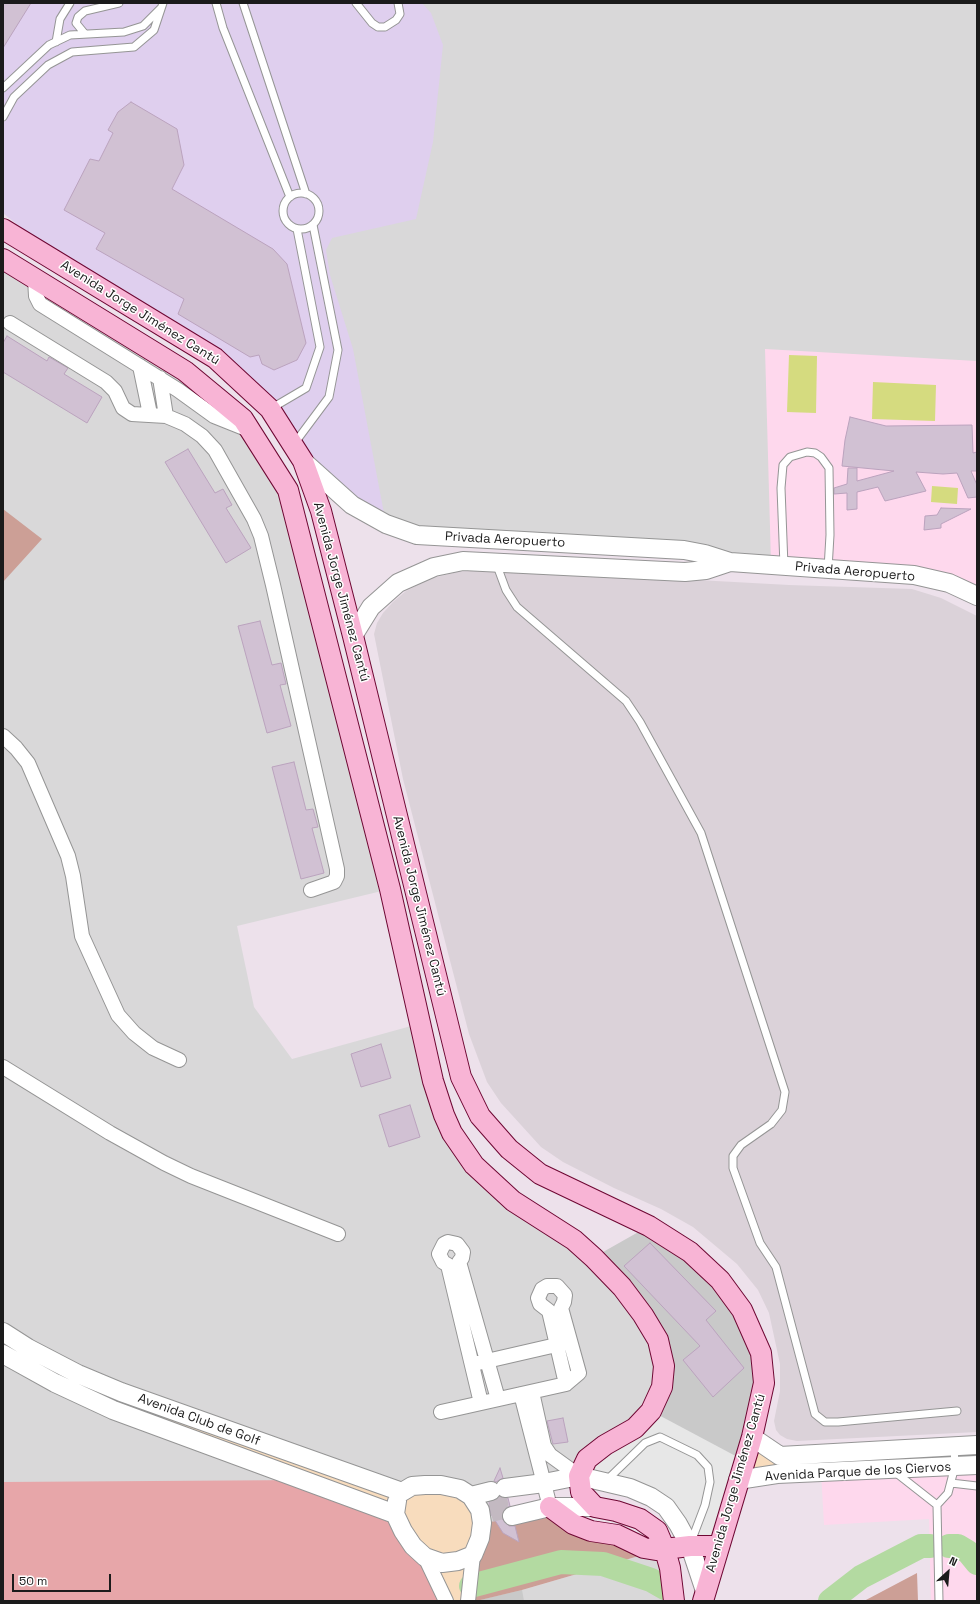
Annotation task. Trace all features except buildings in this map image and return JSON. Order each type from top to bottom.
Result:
[{"type":"main road","points":[[3,213],[79,274]]},
{"type":"main road","name":"Avenida Jorge Jiménez Cantú","points":[[3,228],[215,358],[270,409],[298,453],[321,511],[461,1077],[480,1116],[509,1150],[540,1174],[655,1230],[690,1252],[720,1280],[742,1310],[761,1353],[764,1383],[752,1437],[704,1596]]},
{"type":"main road","name":"Avenida Jorge Jiménez Cantú","points":[[3,260],[185,371],[243,420],[288,490],[390,889],[433,1081],[444,1115],[452,1133],[474,1165],[513,1201],[574,1240],[594,1258],[622,1287],[643,1315],[658,1340],[664,1366],[662,1387],[651,1411],[635,1428],[605,1445],[587,1459],[579,1476]]},
{"type":"main road","points":[[579,1476],[581,1492],[595,1507],[616,1511],[640,1519],[657,1531],[665,1550],[670,1568],[674,1601]]},
{"type":"main road","points":[[550,1508],[572,1524],[591,1531],[617,1535],[644,1548],[665,1550],[690,1546],[719,1546]]},
{"type":"street","points":[[35,279],[36,296],[40,304],[160,378],[214,416],[249,430]]},
{"type":"street","points":[[10,323],[106,382],[115,392],[122,408],[132,414],[166,416],[185,424],[202,436],[215,450],[254,518],[261,536],[337,869],[337,876],[334,882],[311,890]]},
{"type":"street","points":[[140,366],[150,414]]},
{"type":"street","points":[[160,378],[166,416]]},
{"type":"street","name":"Privada Aeropuerto","points":[[298,453],[352,505],[386,524],[417,535],[684,550],[705,554],[730,562],[914,575],[949,583],[977,596]]},
{"type":"street","name":"Privada Aeropuerto","points":[[353,636],[371,607],[398,583],[434,567],[463,561],[685,572],[706,570],[730,562]]},
{"type":"street","points":[[3,736],[16,748],[28,763],[68,856],[73,876],[82,936],[118,1015],[134,1033],[153,1048],[179,1060]]},
{"type":"street","points":[[3,1066],[116,1137],[164,1163],[191,1176],[338,1234]]},
{"type":"street","points":[[481,1403],[472,1364],[467,1316],[487,1361],[498,1399]]},
{"type":"street","name":"Avenida Club de Golf","points":[[3,1332],[28,1348],[78,1374],[114,1389],[402,1492]]},
{"type":"street","points":[[441,1412],[566,1384],[579,1373],[564,1344],[472,1364]]},
{"type":"street","name":"Avenida Club de Golf","points":[[3,1354],[55,1384],[113,1410],[395,1514]]},
{"type":"street","points":[[527,1393],[550,1508]]},
{"type":"street","name":"Avenida Parque de los Ciervos","points":[[752,1437],[780,1456],[977,1445]]},
{"type":"street","points":[[539,1447],[579,1476],[630,1488],[650,1497],[666,1507],[678,1524],[690,1546],[704,1596]]},
{"type":"street","points":[[878,1450],[886,1470]]},
{"type":"street","points":[[777,1474],[780,1456]]},
{"type":"street","name":"Avenida Parque de los Ciervos","points":[[738,1480],[777,1474],[886,1470],[953,1475],[977,1465]]},
{"type":"street","points":[[468,1601],[473,1554],[493,1506],[544,1483],[579,1476]]},
{"type":"street","points":[[446,1601],[425,1557],[413,1546],[403,1531],[395,1514],[397,1502],[402,1492],[412,1486],[441,1485],[460,1489],[493,1506],[550,1508],[595,1507]]},
{"type":"street","points":[[425,1557],[442,1563],[458,1561],[473,1554]]},
{"type":"lane","points":[[56,42],[60,19],[70,3]]},
{"type":"lane","points":[[85,34],[76,23],[78,17],[84,11],[119,3]]},
{"type":"lane","points":[[216,3],[223,28],[290,197]]},
{"type":"lane","points":[[243,3],[306,194]]},
{"type":"lane","points":[[356,3],[372,23],[378,27],[385,27],[396,20],[400,14],[398,3]]},
{"type":"lane","points":[[3,88],[34,58],[56,42],[70,35],[124,32],[143,26],[162,5]]},
{"type":"lane","points":[[3,117],[14,97],[48,65],[72,52],[134,47],[154,30],[162,5]]},
{"type":"lane","points":[[300,193],[306,194],[311,196],[318,205],[319,216],[313,225],[302,229],[297,228],[287,222],[283,212],[286,201],[290,197],[300,193]]},
{"type":"lane","points":[[298,453],[329,397],[338,350],[313,225]]},
{"type":"lane","points":[[270,409],[306,388],[320,348],[297,228]]},
{"type":"lane","points":[[784,566],[781,488],[783,465],[790,457],[807,452],[815,453],[821,457],[829,468],[830,535],[828,569]]},
{"type":"lane","points":[[496,563],[506,590],[517,607],[626,701],[640,722],[701,833],[786,1092],[782,1110],[771,1124],[741,1145],[733,1156],[733,1168],[760,1243],[776,1267],[815,1414],[825,1422],[838,1422],[957,1411]]},
{"type":"lane","points":[[604,1483],[644,1443],[660,1437],[697,1455],[708,1466],[710,1482],[690,1546]]},
{"type":"lane","points":[[939,1601],[937,1505],[948,1493],[953,1475],[954,1446]]},
{"type":"lane","points":[[886,1470],[937,1505]]},
{"type":"lane","points":[[953,1475],[977,1486]]},
{"type":"shaded area","points":[[3,3],[977,3],[977,599],[949,583],[386,524],[270,409],[3,213]]},
{"type":"shaded area","points":[[3,3],[422,3],[431,13],[443,45],[433,142],[416,219],[332,238],[326,250],[330,275],[353,349],[386,524],[352,505],[215,358],[79,274],[3,213]]},
{"type":"shaded area","points":[[3,259],[243,419],[288,490],[390,889],[237,926],[254,1007],[292,1059],[422,1023],[446,1120],[474,1164],[645,1315],[664,1388],[579,1476],[505,1488],[511,1508],[522,1590],[656,1551],[674,1601],[3,1601]]},
{"type":"shaded area","points":[[765,349],[977,361],[977,599],[949,583],[771,563]]},
{"type":"shaded area","points":[[3,509],[42,539],[3,582]]},
{"type":"shaded area","points":[[497,569],[789,585],[912,589],[941,598],[977,616],[977,1432],[797,1441],[787,1439],[780,1435],[776,1430],[774,1421],[780,1391],[780,1364],[769,1313],[758,1290],[737,1264],[693,1227],[661,1209],[614,1188],[563,1162],[541,1147],[501,1103],[487,1082],[469,1034],[403,779],[374,634],[377,623],[383,613],[406,591],[429,579],[457,572]]},
{"type":"shaded area","points":[[649,1226],[720,1280],[764,1383],[705,1591],[678,1524],[635,1428],[665,1367],[596,1256]]},
{"type":"shaded area","points":[[3,1332],[28,1348],[402,1492],[425,1485],[477,1503],[468,1601],[444,1601],[395,1514],[113,1410],[3,1354]]},
{"type":"shaded area","points":[[653,1412],[745,1461],[705,1591],[666,1507],[581,1477]]},
{"type":"shaded area","points":[[752,1437],[780,1456],[777,1474],[738,1480]]},
{"type":"shaded area","points":[[977,1465],[977,1601],[931,1601],[929,1519],[824,1525],[821,1472]]},
{"type":"shaded area","points":[[304,1480],[394,1514],[443,1601],[3,1601],[3,1482]]},
{"type":"shaded area","points":[[550,1508],[656,1551],[522,1590],[476,1601],[468,1601],[482,1524]]},
{"type":"shaded area","points":[[917,1573],[918,1601],[864,1601]]},
{"type":"shaded area","points":[[522,1590],[524,1601],[475,1601]]},
{"type":"green space","points":[[789,355],[817,356],[816,413],[787,412]]},
{"type":"green space","points":[[873,382],[936,385],[935,421],[872,419]]},
{"type":"green space","points":[[932,486],[958,488],[957,504],[931,502]]},
{"type":"waterway","points":[[830,1601],[861,1577],[921,1546],[930,1546]]},
{"type":"waterway","points":[[949,1546],[958,1546],[968,1552],[977,1563]]},
{"type":"waterway","points":[[471,1586],[561,1562],[603,1564],[651,1580],[665,1588]]},
{"type":"tunnel","points":[[489,1500],[507,1496]]},
{"type":"tunnel","points":[[491,1513],[511,1508]]}]
